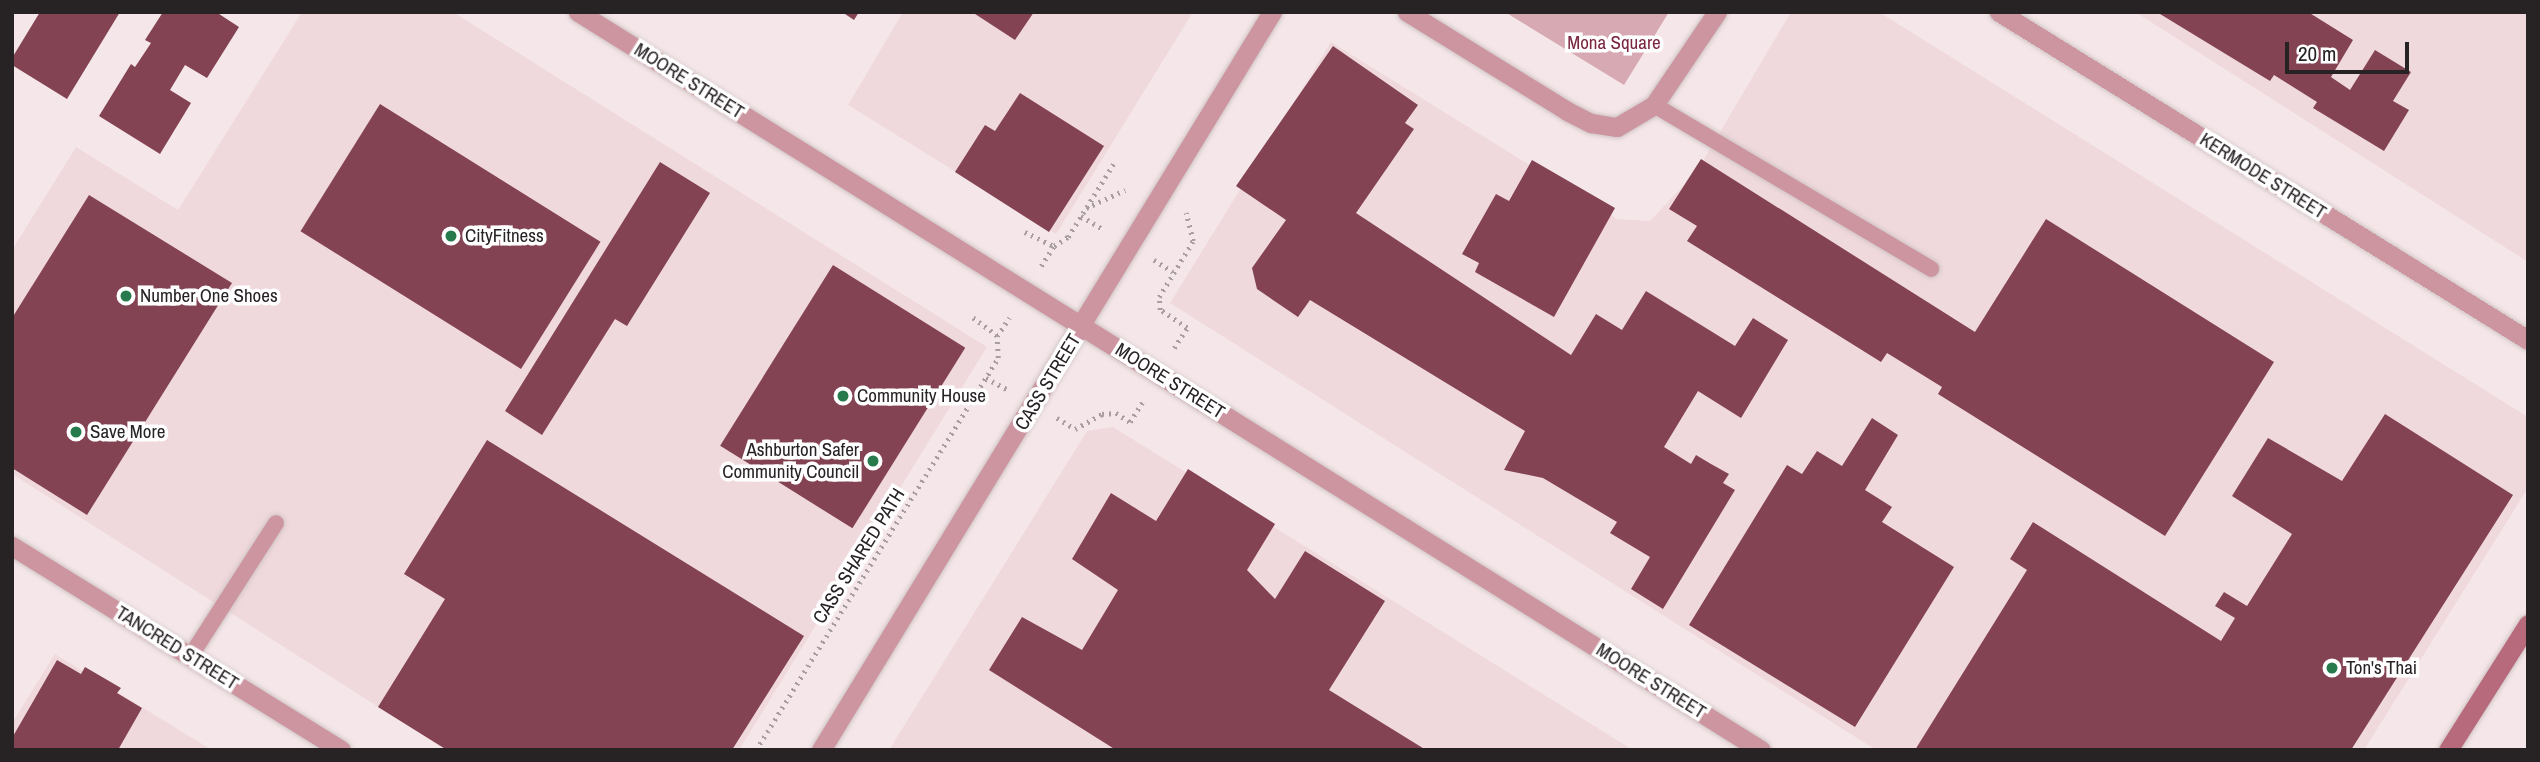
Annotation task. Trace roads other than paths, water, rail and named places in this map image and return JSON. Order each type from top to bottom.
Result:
[{"type":"main road","points":[[2448,750],[2528,624]]},
{"type":"street","name":"MOORE STREET","points":[[578,12],[1761,750]]},
{"type":"street","name":"CASS STREET","points":[[821,750],[1272,12]]},
{"type":"street","points":[[1407,12],[1591,122],[1617,127],[1654,105],[1717,12]]},
{"type":"street","name":"KERMODE STREET","points":[[1999,12],[2528,340]]},
{"type":"street","name":"TANCRED STREET","points":[[12,546],[341,750]]},
{"type":"lane","points":[[1654,105],[1931,269]]},
{"type":"lane","points":[[190,657],[276,523]]},
{"type":"place","name":"CityFitness","points":[[451,236]]},
{"type":"place","name":"Number One Shoes","points":[[126,296]]},
{"type":"place","name":"Community House","points":[[843,396]]},
{"type":"place","name":"Save More","points":[[76,432]]},
{"type":"place","name":"Ashburton Safer Community Council","points":[[873,461]]},
{"type":"place","name":"Ton's Thai","points":[[2332,668]]},
{"type":"park label","name":"Mona Square","points":[[1614,43]]}]
